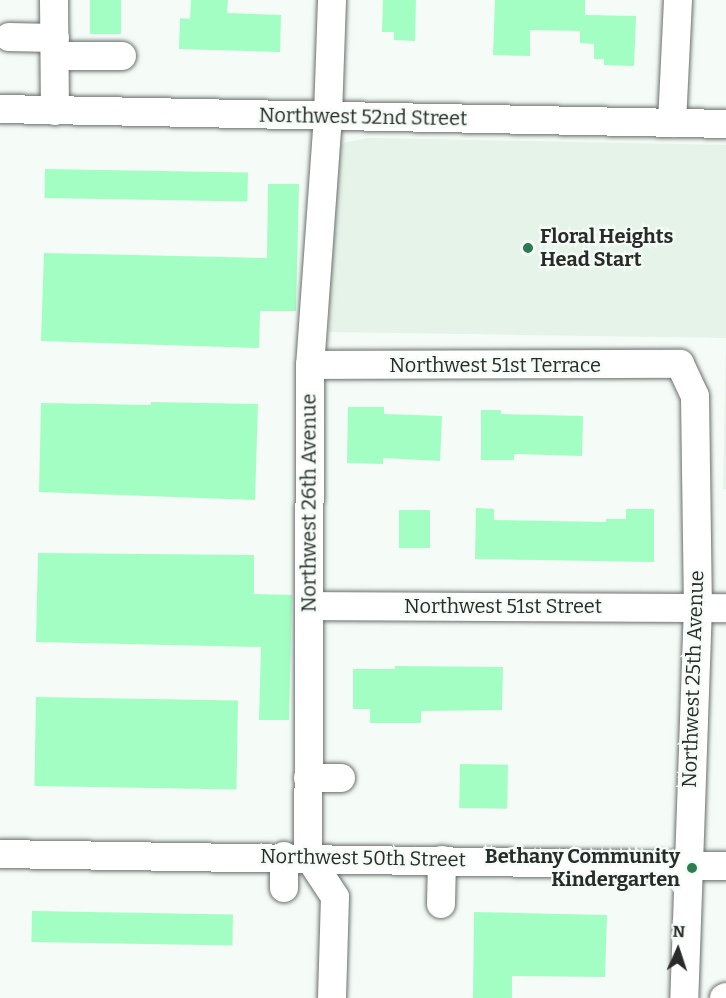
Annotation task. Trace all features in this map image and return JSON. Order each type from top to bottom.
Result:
[{"type":"street","points":[[54,0],[56,111]]},
{"type":"street","name":"Northwest 26th Avenue","points":[[284,888],[296,856],[308,778],[310,365],[328,116],[332,0]]},
{"type":"street","points":[[672,123],[678,0]]},
{"type":"street","points":[[9,37],[56,47],[122,56]]},
{"type":"street","name":"Northwest 52nd Street","points":[[0,109],[726,124]]},
{"type":"street","name":"Northwest 51st Terrace","points":[[310,365],[680,364]]},
{"type":"street","name":"Northwest 25th Avenue","points":[[680,364],[695,396],[698,606],[684,998]]},
{"type":"street","name":"Northwest 51st Street","points":[[309,606],[698,606],[726,608]]},
{"type":"street","points":[[308,778],[341,778]]},
{"type":"street","name":"Northwest 50th Street","points":[[0,854],[296,856],[726,866]]},
{"type":"street","points":[[296,856],[335,897],[332,998]]},
{"type":"street","points":[[441,904],[442,860]]},
{"type":"shaded area","name":"Floral Heights Head Start","points":[[368,138],[726,145],[726,338],[329,332],[331,164],[343,143]]},
{"type":"shaded area","points":[[726,338],[726,489],[723,489]]},
{"type":"building","points":[[90,0],[121,0],[121,34],[90,34]]},
{"type":"building","points":[[191,0],[228,0],[227,13],[281,15],[280,52],[179,49],[180,18],[190,19]]},
{"type":"building","points":[[383,0],[416,0],[415,41],[394,40],[394,32],[382,32]]},
{"type":"building","points":[[495,0],[585,0],[585,15],[636,16],[634,66],[604,65],[604,59],[594,59],[594,44],[580,43],[580,31],[530,30],[530,56],[493,55]]},
{"type":"building","points":[[45,169],[248,173],[247,202],[44,198]]},
{"type":"building","points":[[268,184],[299,184],[296,311],[260,311],[259,348],[41,341],[44,253],[267,258]]},
{"type":"building","points":[[151,402],[258,404],[255,500],[39,492],[41,403],[151,405]]},
{"type":"building","points":[[348,407],[384,407],[384,414],[442,416],[440,461],[383,458],[383,464],[347,463]]},
{"type":"building","points":[[481,410],[501,410],[501,414],[583,416],[582,456],[514,454],[514,460],[481,460]]},
{"type":"building","points":[[476,508],[494,509],[494,520],[606,522],[606,519],[626,519],[626,509],[654,509],[654,562],[475,559]]},
{"type":"building","points":[[399,510],[430,510],[430,548],[399,548]]},
{"type":"building","points":[[38,553],[254,555],[254,594],[292,595],[289,720],[259,720],[261,647],[36,642]]},
{"type":"building","points":[[395,666],[503,667],[502,710],[421,711],[421,723],[370,723],[370,709],[353,709],[353,669],[395,669]]},
{"type":"building","points":[[36,697],[238,701],[236,790],[34,786]]},
{"type":"building","points":[[460,764],[508,765],[507,809],[459,808]]},
{"type":"building","points":[[32,911],[233,915],[232,946],[31,942]]},
{"type":"building","points":[[474,912],[607,915],[605,977],[512,976],[512,998],[473,998]]},
{"type":"place","name":"Floral Heights Head Start","points":[[528,248]]},
{"type":"place","name":"Bethany Community Kindergarten","points":[[692,868]]}]
